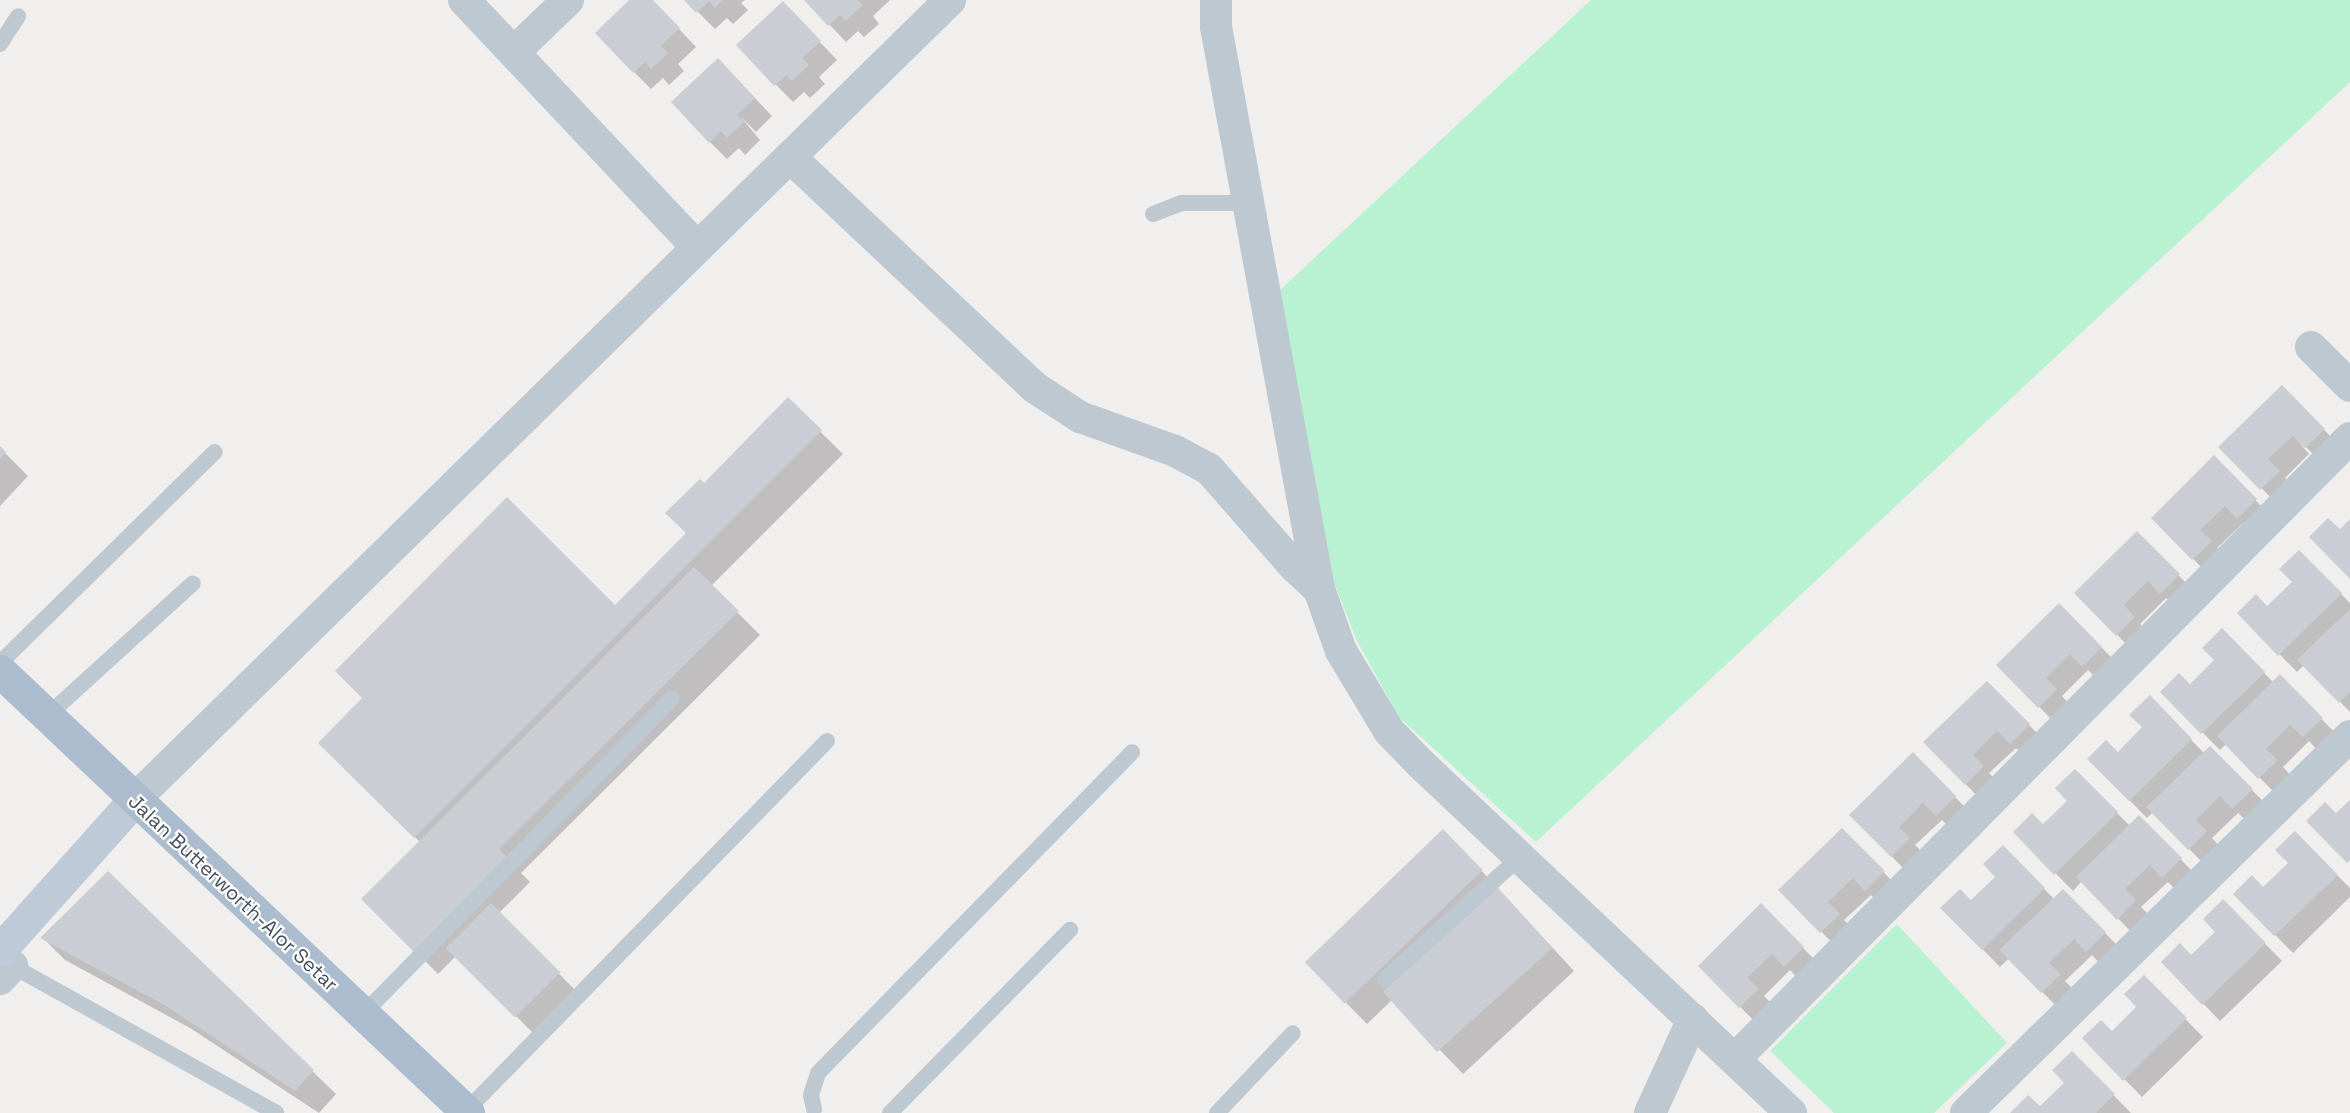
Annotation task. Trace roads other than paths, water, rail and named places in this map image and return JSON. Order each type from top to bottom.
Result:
[{"type":"main road","name":"Jalan Butterworth-Alor Setar","points":[[0,672],[467,1112]]},
{"type":"street","points":[[464,0],[697,247]]},
{"type":"street","points":[[514,52],[568,0]]},
{"type":"street","points":[[3,964],[134,800],[950,0]]},
{"type":"street","points":[[1216,0],[1216,27],[1319,589],[1341,651],[1389,731],[1791,1113]]},
{"type":"street","points":[[790,157],[1034,387],[1080,417],[1175,451],[1209,469],[1294,566],[1319,589]]},
{"type":"street","points":[[2311,347],[2350,386]]},
{"type":"street","points":[[1735,1059],[2350,438]]},
{"type":"street","points":[[1966,1113],[2350,736]]},
{"type":"street","points":[[1650,1113],[1693,1019]]},
{"type":"lane","points":[[0,44],[18,16]]},
{"type":"lane","points":[[1153,214],[1181,203],[1249,203]]},
{"type":"lane","points":[[0,663],[215,452]]},
{"type":"lane","points":[[46,716],[193,583]]},
{"type":"lane","points":[[363,1014],[671,699]]},
{"type":"lane","points":[[467,1112],[827,741]]},
{"type":"lane","points":[[814,1112],[811,1095],[818,1074],[1132,752]]},
{"type":"lane","points":[[1385,979],[1520,857]]},
{"type":"lane","points":[[890,1113],[1070,930]]},
{"type":"lane","points":[[3,964],[276,1113]]},
{"type":"lane","points":[[1217,1113],[1293,1033]]}]
